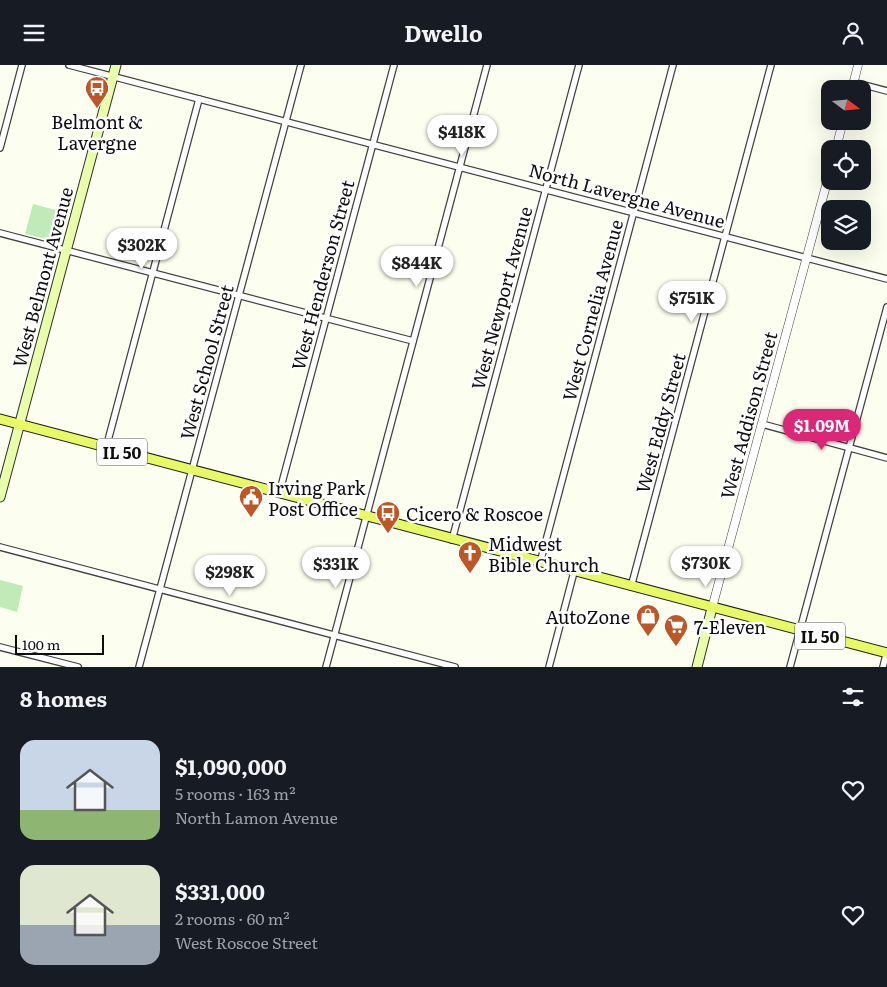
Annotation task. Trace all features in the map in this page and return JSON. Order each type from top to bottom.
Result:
[{"type":"main road","name":"West Belmont Avenue","points":[[0,497],[116,65]]},
{"type":"main road","name":"IL 50","points":[[0,419],[574,572],[887,653]]},
{"type":"main road","name":"West Addison Street","points":[[697,667],[712,608]]},
{"type":"street","points":[[0,148],[22,65]]},
{"type":"street","name":"North Lavergne Avenue","points":[[69,65],[887,279]]},
{"type":"street","name":"West School Street","points":[[140,667],[301,65]]},
{"type":"street","name":"West Henderson Street","points":[[279,494],[394,65]]},
{"type":"street","points":[[326,667],[487,65]]},
{"type":"street","name":"West Newport Avenue","points":[[452,539],[579,65]]},
{"type":"street","name":"West Cornelia Avenue","points":[[540,563],[673,65]]},
{"type":"street","name":"West Eddy Street","points":[[631,587],[771,65]]},
{"type":"street","points":[[854,80],[858,65]]},
{"type":"street","points":[[871,88],[887,91]]},
{"type":"street","points":[[106,448],[199,99]]},
{"type":"street","name":"West Addison Street","points":[[712,608],[825,190]]},
{"type":"street","points":[[0,233],[413,341]]},
{"type":"street","points":[[790,667],[887,307]]},
{"type":"street","points":[[762,424],[887,457]]},
{"type":"street","points":[[0,547],[456,667]]},
{"type":"street","points":[[549,667],[574,572]]},
{"type":"street","points":[[0,647],[78,667]]},
{"type":"street","points":[[883,667],[887,653]]},
{"type":"green space","points":[[33,204],[67,213],[59,242],[25,234]]},
{"type":"green space","points":[[0,580],[23,586],[17,612],[0,607]]},
{"type":"place","name":"Belmont & Lavergne","points":[[97,109]]},
{"type":"place","name":"Irving Park Post Office","points":[[251,518]]},
{"type":"place","name":"Cicero & Roscoe","points":[[388,534]]},
{"type":"place","name":"Midwest Bible Church","points":[[470,574]]},
{"type":"place","name":"AutoZone","points":[[648,637]]},
{"type":"place","name":"7-Eleven","points":[[676,647]]}]
